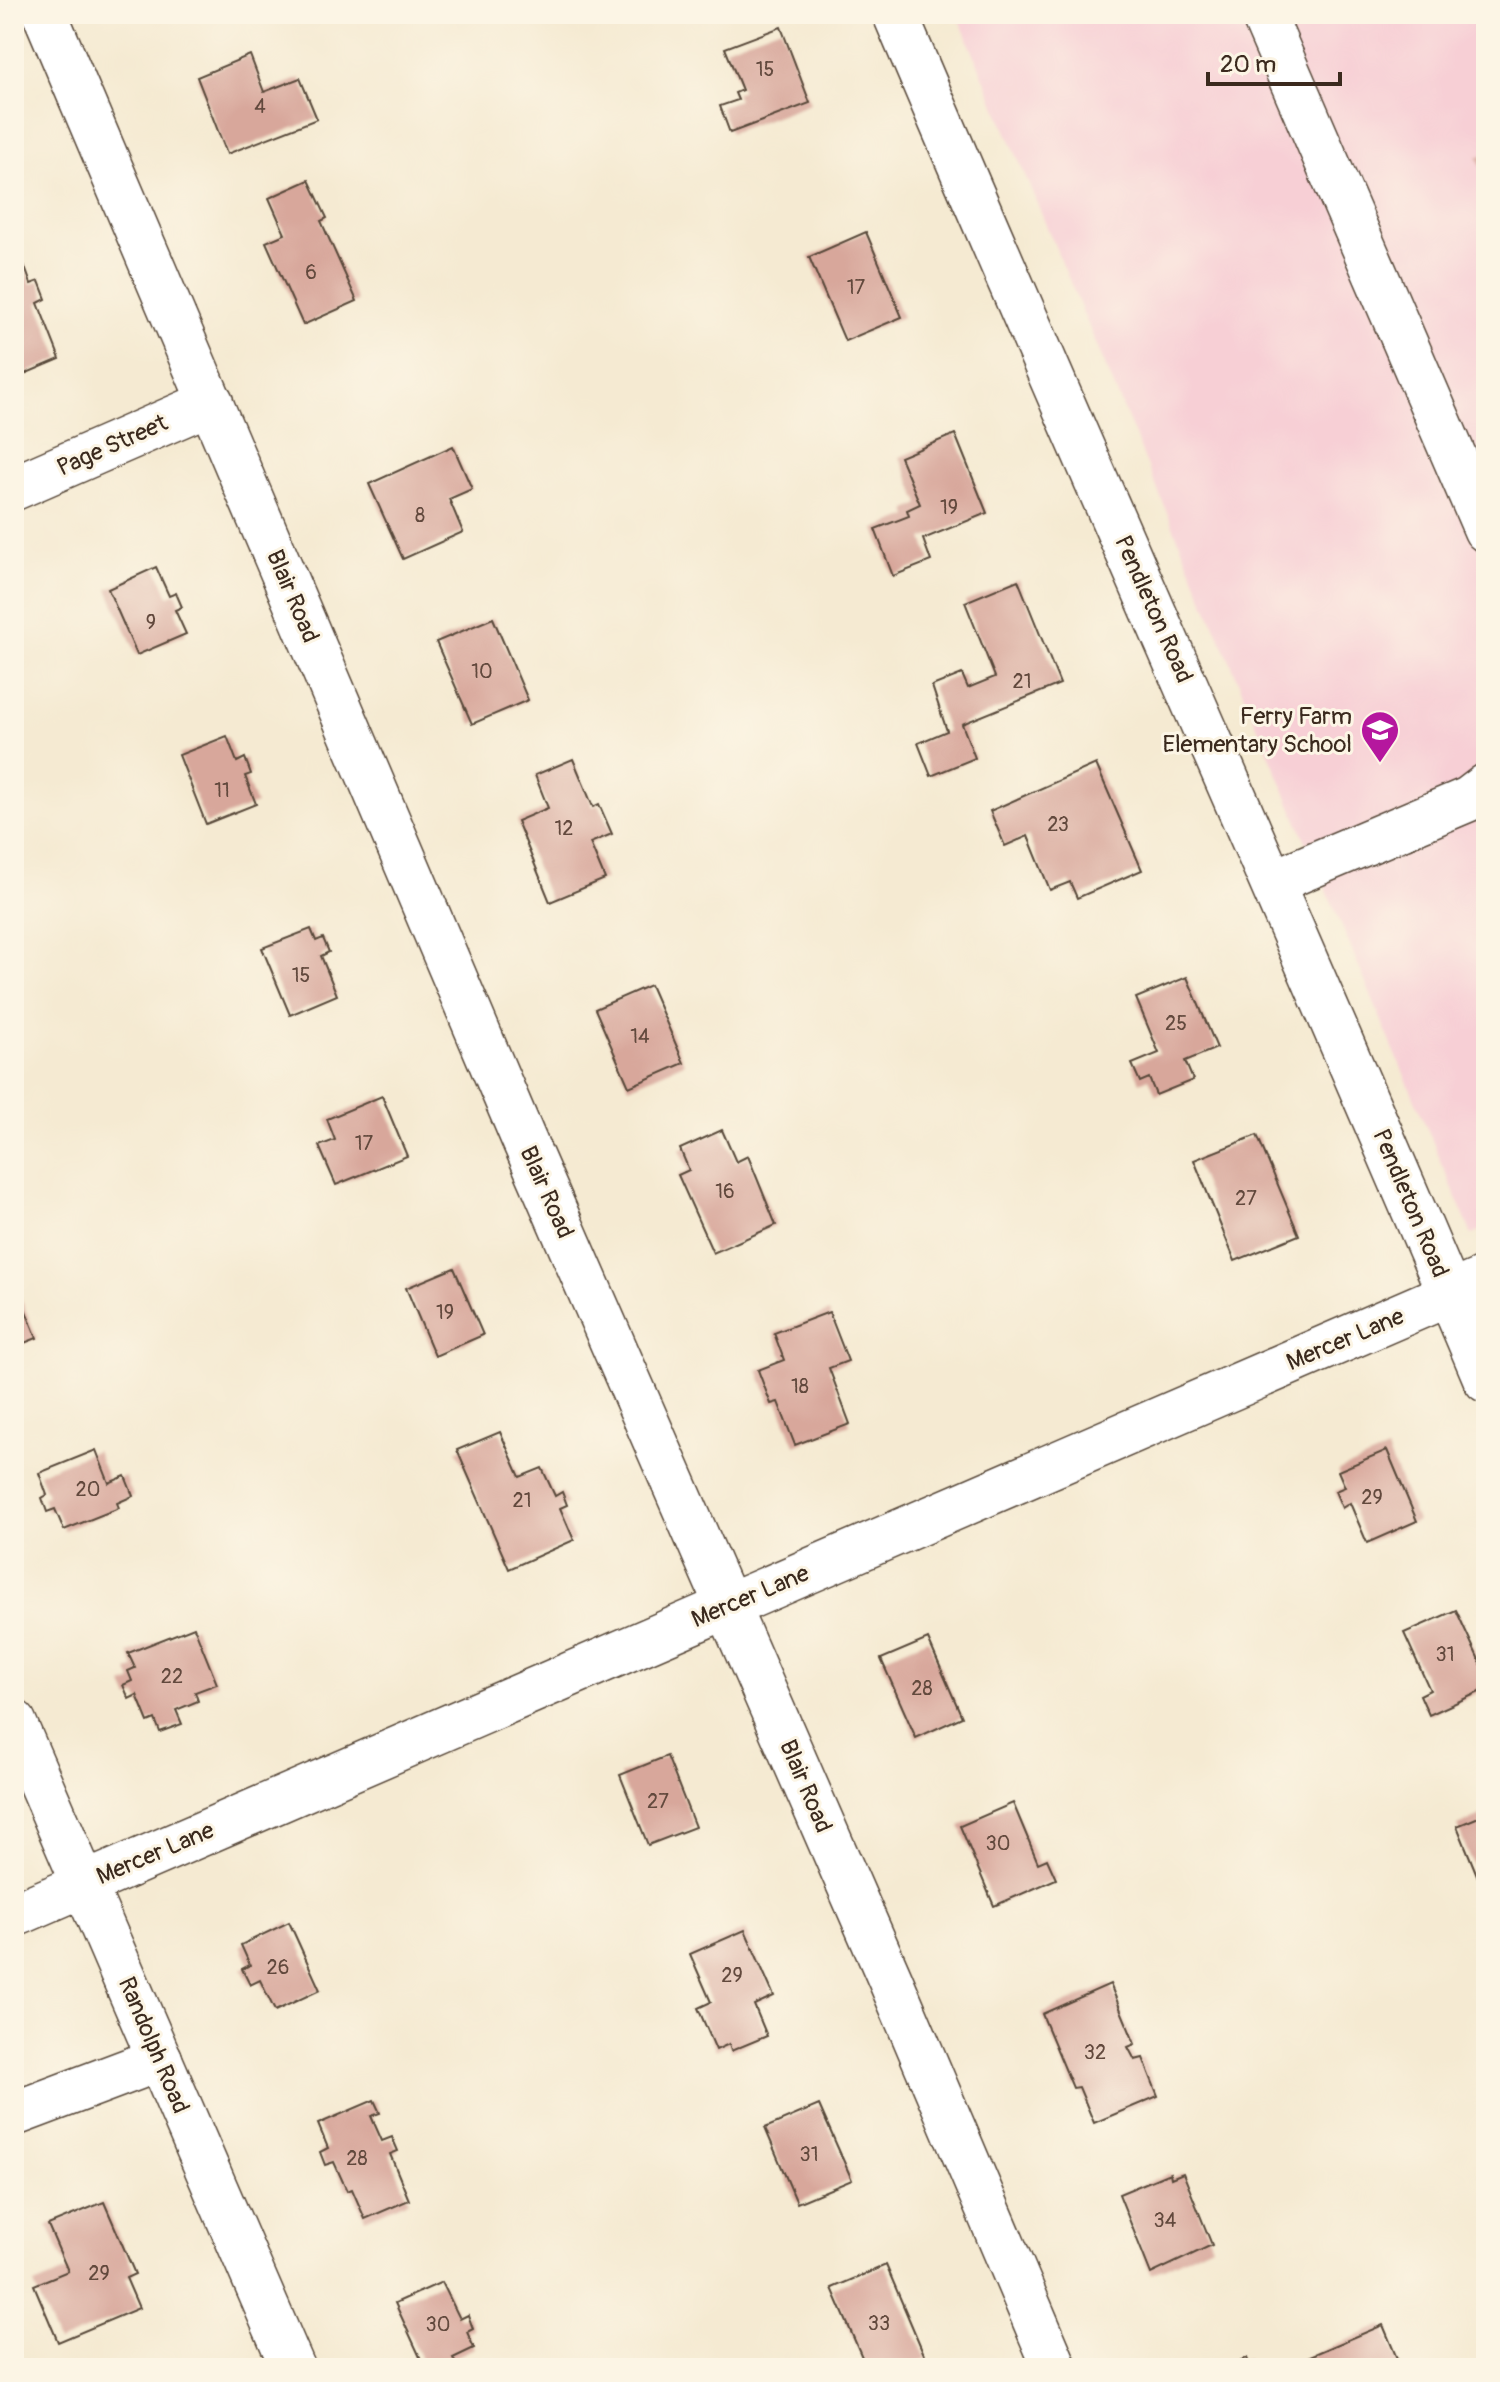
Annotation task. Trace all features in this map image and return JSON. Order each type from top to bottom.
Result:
[{"type":"street","name":"Blair Road","points":[[45,14],[523,1138],[1055,2368]]},
{"type":"street","name":"Pendleton Road","points":[[895,14],[1273,882],[1468,1286],[1486,1380]]},
{"type":"street","points":[[1263,14],[1486,530]]},
{"type":"street","name":"Page Street","points":[[14,488],[211,402]]},
{"type":"street","points":[[1273,882],[1469,799],[1486,786]]},
{"type":"street","name":"Mercer Lane","points":[[14,1915],[1468,1286]]},
{"type":"street","name":"Randolph Road","points":[[14,1722],[293,2368]]},
{"type":"street","points":[[14,2114],[160,2059]]},
{"type":"shaded area","name":"Ferry Farm Elementary School","points":[[957,14],[1486,14],[1486,1228],[1472,1235]]},
{"type":"building","points":[[781,27],[810,103],[730,133],[720,106],[738,100],[735,93],[742,90],[725,48]]},
{"type":"building","points":[[250,55],[264,92],[300,78],[317,119],[227,154],[197,77]]},
{"type":"building","points":[[1486,153],[1486,178],[1477,157]]},
{"type":"building","points":[[309,180],[327,218],[321,221],[357,301],[303,325],[266,242],[285,234],[269,198]]},
{"type":"building","points":[[866,232],[902,317],[845,341],[809,257]]},
{"type":"building","points":[[18,248],[31,284],[39,281],[46,299],[38,303],[60,359],[15,378],[14,250]]},
{"type":"building","points":[[955,434],[987,513],[923,539],[931,561],[893,576],[875,529],[909,516],[907,510],[920,504],[900,457]]},
{"type":"building","points":[[453,446],[472,489],[449,499],[463,532],[403,559],[369,484]]},
{"type":"building","points":[[156,567],[169,596],[176,593],[182,607],[175,610],[186,634],[137,655],[108,589]]},
{"type":"building","points":[[1018,580],[1060,684],[962,724],[975,758],[931,776],[918,743],[947,731],[932,686],[962,674],[968,688],[995,677],[965,602]]},
{"type":"building","points":[[493,618],[528,700],[472,724],[436,642]]},
{"type":"building","points":[[227,736],[237,762],[245,758],[251,774],[245,776],[256,804],[206,824],[179,755]]},
{"type":"building","points":[[573,759],[593,807],[599,804],[612,834],[590,843],[605,879],[550,902],[517,821],[548,808],[535,775]]},
{"type":"building","points":[[1096,764],[1142,870],[1077,898],[1070,882],[1050,890],[1028,836],[1005,846],[990,811]]},
{"type":"building","points":[[311,929],[316,941],[323,938],[329,952],[321,956],[337,995],[290,1015],[262,948]]},
{"type":"building","points":[[1187,977],[1217,1048],[1185,1061],[1193,1080],[1156,1095],[1149,1078],[1140,1082],[1132,1064],[1159,1053],[1136,998]]},
{"type":"building","points":[[650,985],[684,1063],[629,1087],[595,1009]]},
{"type":"building","points":[[382,1096],[407,1156],[336,1185],[319,1146],[335,1140],[327,1119]]},
{"type":"building","points":[[722,1130],[736,1162],[748,1156],[776,1225],[713,1253],[678,1175],[689,1170],[680,1149]]},
{"type":"building","points":[[1257,1135],[1299,1235],[1235,1261],[1194,1160]]},
{"type":"building","points":[[454,1268],[483,1335],[435,1356],[406,1288]]},
{"type":"building","points":[[14,1282],[37,1338],[14,1347]]},
{"type":"building","points":[[829,1312],[848,1361],[829,1368],[850,1424],[795,1445],[778,1402],[771,1404],[758,1370],[784,1360],[774,1333]]},
{"type":"building","points":[[500,1432],[520,1477],[542,1468],[555,1496],[562,1492],[567,1505],[560,1508],[574,1540],[509,1569],[457,1450]]},
{"type":"building","points":[[96,1450],[109,1483],[125,1476],[133,1496],[117,1503],[119,1508],[64,1530],[55,1509],[47,1512],[42,1498],[47,1495],[39,1473]]},
{"type":"building","points":[[1387,1450],[1417,1521],[1367,1543],[1350,1503],[1342,1508],[1335,1491],[1345,1487],[1338,1471]]},
{"type":"building","points":[[1456,1610],[1486,1675],[1486,1689],[1429,1715],[1420,1695],[1430,1690],[1404,1633]]},
{"type":"building","points":[[194,1627],[217,1684],[195,1692],[198,1701],[176,1710],[182,1724],[160,1732],[155,1719],[148,1722],[137,1695],[129,1699],[123,1685],[132,1681],[128,1671],[135,1668],[128,1653]]},
{"type":"building","points":[[928,1639],[962,1717],[916,1738],[881,1659]]},
{"type":"building","points":[[667,1756],[695,1827],[648,1845],[620,1775]]},
{"type":"building","points":[[1013,1803],[1038,1863],[1047,1859],[1056,1879],[994,1906],[960,1826]]},
{"type":"building","points":[[1486,1814],[1486,1897],[1457,1826]]},
{"type":"building","points":[[289,1922],[320,1990],[275,2011],[260,1980],[250,1985],[242,1969],[250,1965],[241,1945]]},
{"type":"building","points":[[745,1930],[774,1996],[754,2005],[767,2036],[731,2051],[729,2044],[716,2050],[698,2008],[711,2002],[690,1954]]},
{"type":"building","points":[[1110,1984],[1135,2044],[1128,2047],[1135,2060],[1143,2058],[1158,2096],[1094,2123],[1079,2087],[1073,2088],[1042,2014]]},
{"type":"building","points":[[374,2100],[380,2113],[371,2116],[382,2141],[392,2137],[398,2151],[390,2154],[409,2200],[365,2219],[352,2189],[347,2191],[334,2162],[325,2165],[320,2152],[328,2148],[318,2124]]},
{"type":"building","points":[[819,2105],[852,2180],[797,2203],[765,2128]]},
{"type":"building","points":[[1170,2173],[1171,2178],[1183,2173],[1212,2245],[1151,2274],[1119,2194]]},
{"type":"building","points":[[104,2202],[135,2274],[126,2278],[139,2308],[58,2342],[34,2285],[68,2271],[48,2225]]},
{"type":"building","points":[[886,2265],[926,2359],[903,2368],[856,2368],[865,2364],[832,2288]]},
{"type":"building","points":[[442,2282],[460,2319],[468,2315],[473,2329],[467,2332],[474,2348],[453,2358],[458,2368],[425,2368],[395,2303]]},
{"type":"building","points":[[1383,2325],[1401,2368],[1282,2368]]},
{"type":"building","points":[[1247,2358],[1251,2368],[1223,2368]]},
{"type":"place","name":"Ferry Farm Elementary School","points":[[1380,764]]}]
